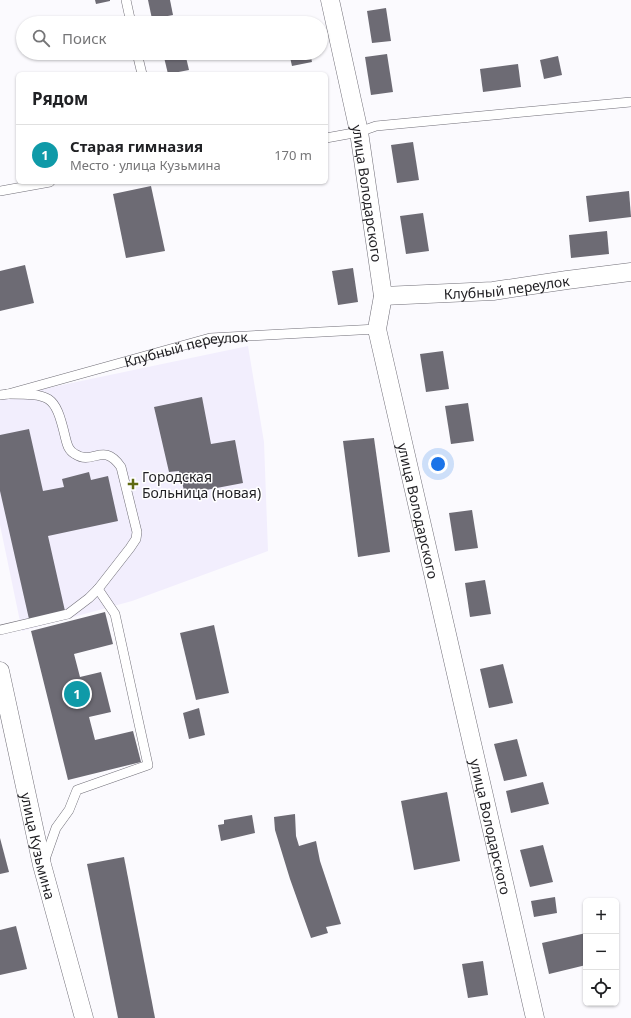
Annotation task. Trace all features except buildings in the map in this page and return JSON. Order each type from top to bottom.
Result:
[{"type":"street","name":"улица Володарского","points":[[330,0],[359,132],[383,296],[377,330],[535,1018]]},
{"type":"street","name":"Клубный переулок","points":[[383,296],[493,291],[631,272]]},
{"type":"street","name":"улица Кузьмина","points":[[0,672],[42,865],[84,1018]]},
{"type":"lane","points":[[126,0],[129,16]]},
{"type":"lane","points":[[139,60],[142,72]]},
{"type":"lane","points":[[328,138],[359,132],[376,126],[631,102]]},
{"type":"lane","points":[[0,190],[38,184]]},
{"type":"lane","name":"Клубный переулок","points":[[4,394],[210,338],[377,330]]},
{"type":"lane","points":[[0,630],[68,614],[98,589],[136,539],[137,532],[121,467],[116,460],[109,455],[103,454],[84,458],[77,456],[69,450],[56,407],[46,397],[36,394],[4,394]]},
{"type":"lane","points":[[42,865],[56,828],[69,810],[76,790],[148,766],[115,614],[98,589]]},
{"type":"shaded area","name":"Городская Больница (новая)","points":[[248,346],[264,442],[268,551],[132,601],[22,631],[0,525],[0,398]]},
{"type":"place","name":"Городская Больница (новая)","points":[[133,484]]},
{"type":"place","name":"Старая гимназия","points":[[77,694]]}]
